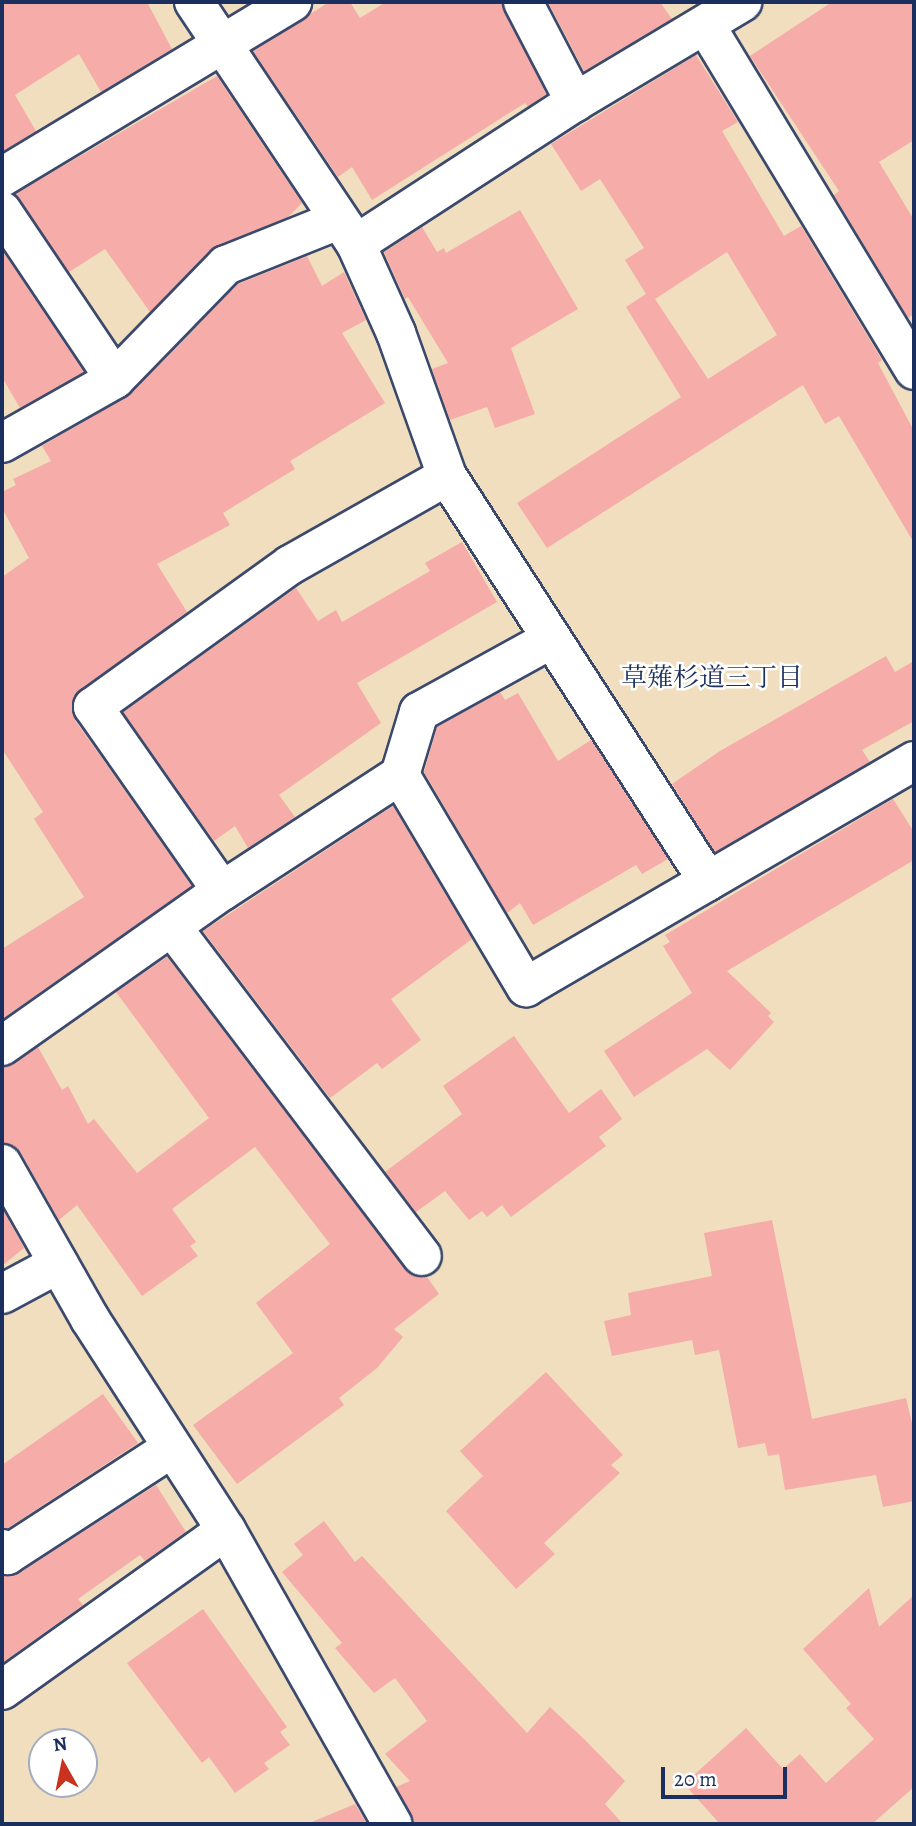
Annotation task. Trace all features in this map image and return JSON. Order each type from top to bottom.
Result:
[{"type":"street","points":[[194,2],[346,232],[396,333],[447,476],[708,881]]},
{"type":"street","points":[[2,177],[292,2]]},
{"type":"street","points":[[523,2],[575,102]]},
{"type":"street","points":[[2,443],[115,379],[226,265],[346,232],[706,26],[742,2]]},
{"type":"street","points":[[706,26],[914,370]]},
{"type":"street","points":[[2,211],[115,379]]},
{"type":"street","points":[[222,891],[93,707],[290,565],[447,476]]},
{"type":"street","points":[[2,1046],[222,891],[400,775],[419,712],[551,639]]},
{"type":"street","points":[[400,775],[526,987],[914,761]]},
{"type":"street","points":[[172,927],[422,1256]]},
{"type":"street","points":[[2,1164],[58,1264],[226,1530],[391,1824]]},
{"type":"street","points":[[2,1294],[58,1264]]},
{"type":"street","points":[[2,1549],[6,1555],[172,1448]]},
{"type":"street","points":[[2,1690],[226,1530]]},
{"type":"building","points":[[2,2],[147,2],[172,49],[101,92],[79,54],[15,95],[36,131],[2,152]]},
{"type":"building","points":[[329,2],[350,2],[360,18],[386,2],[501,2],[546,94],[528,107],[525,103],[372,200],[352,167],[338,177],[253,51]]},
{"type":"building","points":[[548,2],[660,2],[672,19],[584,71]]},
{"type":"building","points":[[832,2],[914,2],[914,140],[879,162],[914,220],[914,314],[908,318],[834,195],[839,191],[750,56]]},
{"type":"building","points":[[696,55],[738,122],[722,131],[784,236],[801,226],[882,360],[878,363],[914,431],[914,543],[839,416],[825,424],[803,385],[547,548],[517,503],[681,397],[626,307],[646,294],[625,260],[644,248],[600,179],[581,191],[551,144]],"holes":[[[727,252],[777,335],[708,379],[655,299]]]},
{"type":"building","points":[[217,76],[302,203],[288,217],[211,249],[150,312],[105,249],[69,272],[15,194]]},
{"type":"building","points":[[520,210],[578,309],[511,348],[535,414],[495,428],[487,407],[450,420],[432,369],[448,363],[408,297],[405,299],[384,252],[422,227],[437,252],[444,248],[446,253]]},
{"type":"building","points":[[2,250],[84,372],[20,408],[2,377]]},
{"type":"building","points":[[307,256],[322,286],[344,272],[366,320],[342,333],[385,403],[290,461],[295,469],[223,513],[230,525],[157,564],[187,612],[73,697],[75,720],[192,886],[2,1019],[2,949],[84,897],[34,819],[43,812],[2,749],[2,577],[29,558],[2,508],[2,492],[16,485],[13,479],[51,461],[42,446],[131,394],[238,284]]},
{"type":"building","points":[[462,542],[497,602],[357,683],[381,723],[279,795],[295,817],[248,848],[235,826],[214,841],[123,712],[296,588],[318,621],[336,610],[342,622],[430,571],[425,563]]},
{"type":"building","points":[[886,656],[895,672],[914,661],[914,721],[862,750],[870,762],[715,852],[672,784],[720,751]]},
{"type":"building","points":[[500,692],[505,700],[518,693],[558,761],[591,740],[668,859],[642,874],[636,865],[533,925],[520,903],[507,913],[424,772],[437,727]]},
{"type":"building","points":[[893,799],[914,832],[914,860],[727,971],[771,1013],[768,1016],[774,1022],[730,1070],[707,1049],[634,1097],[604,1051],[692,993],[663,946],[670,942],[665,935]]},
{"type":"building","points":[[393,806],[472,939],[391,999],[421,1040],[382,1069],[377,1063],[330,1098],[203,931]]},
{"type":"building","points":[[167,957],[405,1269],[414,1276],[427,1277],[439,1294],[394,1329],[403,1337],[377,1368],[339,1398],[344,1405],[237,1484],[193,1425],[293,1353],[256,1303],[330,1244],[255,1147],[172,1209],[196,1242],[190,1246],[198,1256],[142,1296],[77,1205],[59,1220],[21,1153],[2,1142],[2,1068],[38,1047],[62,1090],[68,1086],[88,1124],[94,1119],[137,1173],[209,1118],[116,992]]},
{"type":"building","points":[[514,1036],[569,1113],[601,1089],[622,1119],[599,1137],[606,1146],[511,1217],[502,1205],[487,1217],[482,1211],[469,1220],[445,1191],[416,1212],[385,1172],[462,1114],[443,1086]]},
{"type":"building","points":[[2,1208],[24,1248],[2,1266]]},
{"type":"building","points":[[772,1220],[812,1419],[906,1398],[914,1432],[914,1501],[883,1507],[876,1475],[785,1490],[779,1454],[768,1456],[765,1443],[738,1448],[719,1350],[695,1355],[692,1340],[612,1356],[604,1321],[631,1315],[628,1293],[712,1276],[704,1233]]},
{"type":"building","points":[[546,1372],[623,1455],[611,1465],[620,1473],[544,1543],[555,1554],[516,1589],[446,1511],[483,1476],[460,1451]]},
{"type":"building","points":[[103,1394],[138,1443],[8,1528],[2,1528],[2,1465]]},
{"type":"building","points":[[156,1485],[186,1532],[145,1561],[140,1555],[78,1599],[83,1605],[2,1663],[2,1576],[19,1573]]},
{"type":"building","points":[[324,1521],[355,1562],[362,1556],[527,1733],[550,1707],[585,1740],[625,1781],[605,1804],[623,1824],[414,1824],[396,1787],[410,1781],[385,1754],[427,1721],[395,1678],[374,1693],[335,1648],[342,1643],[282,1572],[303,1555],[294,1544]]},
{"type":"building","points":[[869,1588],[879,1627],[914,1595],[914,1787],[872,1824],[720,1824],[684,1784],[746,1728],[783,1769],[800,1754],[826,1783],[874,1739],[846,1708],[851,1704],[803,1649]]},
{"type":"building","points":[[203,1609],[287,1727],[280,1732],[290,1745],[264,1763],[269,1769],[235,1793],[209,1757],[202,1763],[127,1663]]},
{"type":"building","points":[[355,1804],[367,1824],[307,1824]]},
{"type":"district","name":"草薙杉道三丁目","points":[[712,678]]}]
